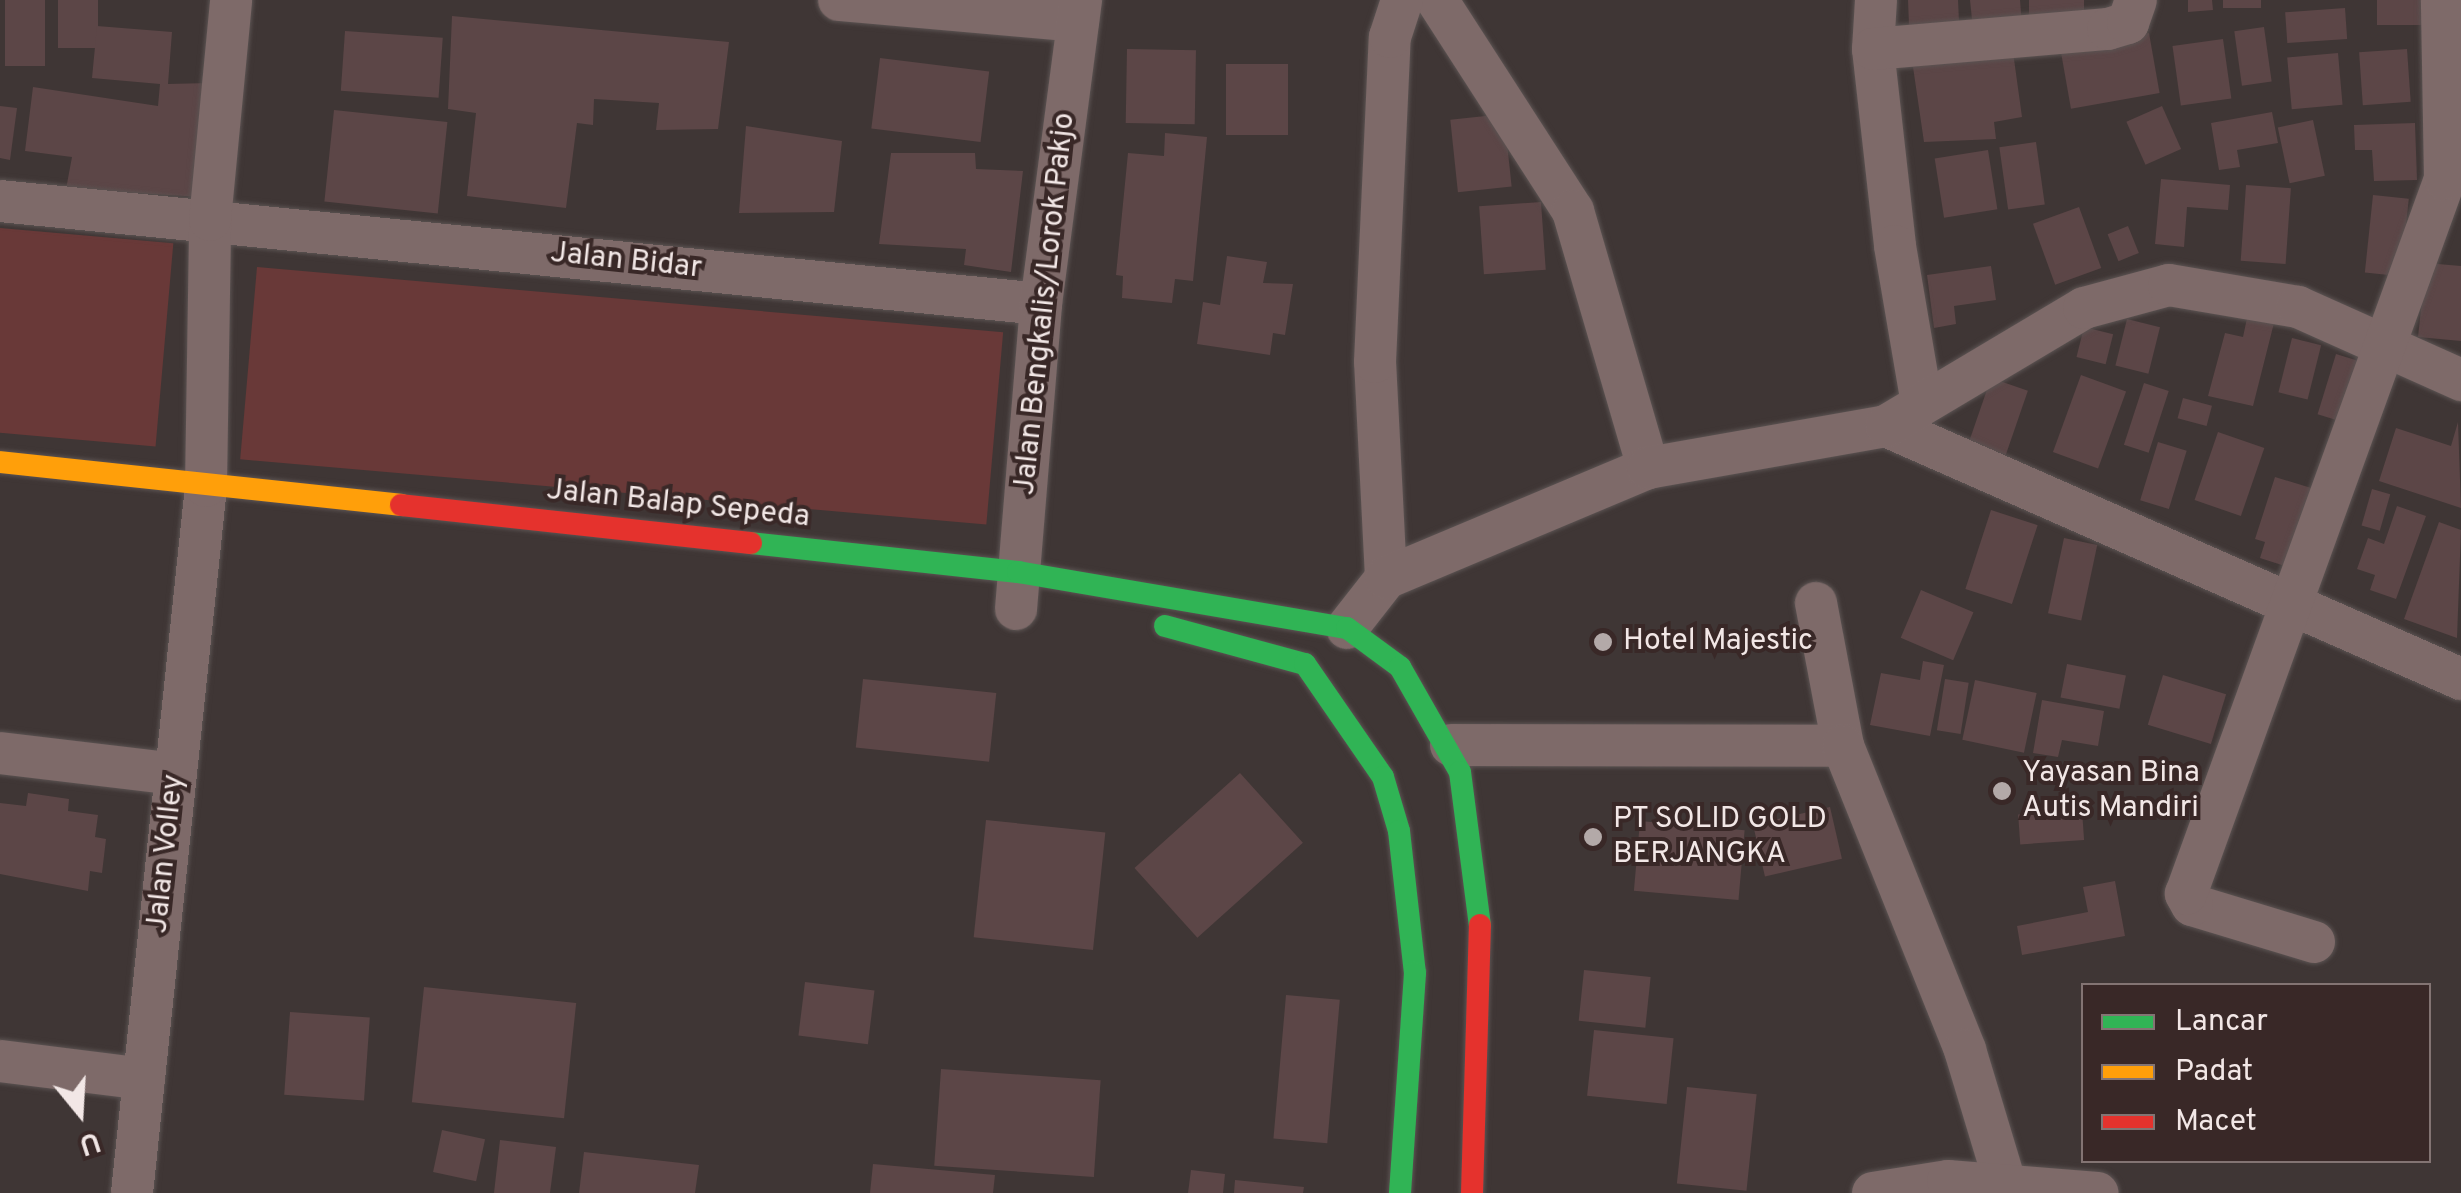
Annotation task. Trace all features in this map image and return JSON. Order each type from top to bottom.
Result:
[{"type":"main road","name":"Jalan Balap Sepeda","points":[[0,462],[204,507],[1016,600],[1347,628]]},
{"type":"main road","points":[[1144,624],[1305,664],[1382,776],[1400,830],[1414,972],[1400,1193]]},
{"type":"main road","points":[[1305,664],[1347,628],[1400,666],[1450,745],[1482,940],[1472,1193]]},
{"type":"street","name":"Jalan Volley","points":[[132,1193],[204,507],[210,220],[231,0]]},
{"type":"street","points":[[839,0],[1079,11]]},
{"type":"street","points":[[1386,578],[1375,362],[1390,37],[1402,0]]},
{"type":"street","points":[[1437,0],[1573,212],[1648,468]]},
{"type":"street","points":[[1876,0],[1874,48],[1904,415]]},
{"type":"street","points":[[1874,48],[2108,29],[2128,22],[2136,0]]},
{"type":"street","points":[[2314,942],[2186,899],[2290,598],[2389,348],[2453,158],[2442,0]]},
{"type":"street","name":"Jalan Bengkalis/Lorok Pakjo","points":[[1016,600],[1041,304],[1079,11]]},
{"type":"street","name":"Jalan Bidar","points":[[0,202],[1041,304]]},
{"type":"street","points":[[1347,628],[1386,578],[1648,468],[1904,415],[2084,308],[2169,285],[2298,307],[2461,380]]},
{"type":"street","points":[[1904,415],[2461,678]]},
{"type":"street","points":[[1816,603],[1843,746],[1965,1050],[2006,1186]]},
{"type":"street","points":[[1450,745],[1843,746]]},
{"type":"street","points":[[0,753],[175,774]]},
{"type":"street","points":[[0,1061],[144,1079]]},
{"type":"street","points":[[1873,1193],[1948,1181],[2098,1193]]},
{"type":"shaded area","points":[[0,228],[173,243],[156,446],[0,433]]},
{"type":"shaded area","points":[[257,267],[1003,332],[986,525],[240,459]]},
{"type":"building","points":[[5,0],[45,0],[45,66],[5,66]]},
{"type":"building","points":[[58,0],[98,0],[98,48],[58,48]]},
{"type":"building","points":[[1908,0],[1958,0],[1959,21],[1909,25]]},
{"type":"building","points":[[1970,0],[2020,0],[2022,25],[1973,29]]},
{"type":"building","points":[[2029,0],[2084,0],[2084,25],[2029,25]]},
{"type":"building","points":[[2188,0],[2212,0],[2213,10],[2188,12]]},
{"type":"building","points":[[2223,0],[2261,0],[2261,8],[2223,8]]},
{"type":"building","points":[[2377,0],[2430,0],[2430,25],[2377,25]]},
{"type":"building","points":[[2345,8],[2347,39],[2287,43],[2285,12]]},
{"type":"building","points":[[452,16],[729,42],[718,129],[656,130],[659,103],[594,99],[593,125],[577,123],[566,208],[467,196],[476,113],[448,109]]},
{"type":"building","points":[[97,26],[172,32],[168,84],[210,83],[202,197],[66,189],[72,157],[25,151],[33,87],[158,106],[160,84],[92,78]]},
{"type":"building","points":[[2264,27],[2272,81],[2242,86],[2234,31]]},
{"type":"building","points":[[345,31],[443,38],[439,98],[341,91]]},
{"type":"building","points":[[2149,33],[2160,93],[2071,109],[2060,49]]},
{"type":"building","points":[[2223,39],[2231,98],[2181,106],[2172,46]]},
{"type":"building","points":[[1127,49],[1196,50],[1195,124],[1126,123]]},
{"type":"building","points":[[2407,49],[2411,102],[2363,105],[2359,52]]},
{"type":"building","points":[[2013,52],[2022,117],[1994,122],[1996,139],[1924,142],[1913,67]]},
{"type":"building","points":[[2338,53],[2343,105],[2292,109],[2287,57]]},
{"type":"building","points":[[880,58],[989,71],[981,142],[871,128]]},
{"type":"building","points":[[1226,64],[1288,64],[1288,135],[1226,135]]},
{"type":"building","points":[[0,106],[17,108],[10,160],[0,158]]},
{"type":"building","points":[[2162,106],[2181,149],[2145,165],[2126,122]]},
{"type":"building","points":[[334,110],[447,122],[438,213],[324,201]]},
{"type":"building","points":[[2272,112],[2278,143],[2237,150],[2240,167],[2219,170],[2211,123]]},
{"type":"building","points":[[1504,114],[1512,187],[1458,192],[1450,120]]},
{"type":"building","points":[[2313,120],[2325,176],[2290,183],[2278,127]]},
{"type":"building","points":[[2415,123],[2417,180],[2374,181],[2372,150],[2355,150],[2354,125]]},
{"type":"building","points":[[746,126],[842,141],[834,212],[739,213]]},
{"type":"building","points":[[1165,133],[1207,137],[1193,281],[1175,279],[1172,303],[1122,298],[1123,276],[1116,275],[1128,153],[1164,156]]},
{"type":"building","points":[[2036,142],[2045,204],[2008,210],[1999,147]]},
{"type":"building","points":[[1988,150],[1997,209],[1944,218],[1935,158]]},
{"type":"building","points":[[891,153],[975,153],[976,169],[1023,171],[1011,272],[964,265],[966,249],[879,244]]},
{"type":"building","points":[[2161,179],[2230,185],[2228,210],[2187,207],[2184,247],[2155,244]]},
{"type":"building","points":[[2246,185],[2291,188],[2286,264],[2241,261]]},
{"type":"building","points":[[2373,195],[2409,199],[2401,276],[2365,273]]},
{"type":"building","points":[[1541,202],[1546,270],[1484,274],[1479,206]]},
{"type":"building","points":[[2079,207],[2101,268],[2055,285],[2033,224]]},
{"type":"building","points":[[2128,226],[2139,253],[2118,261],[2108,234]]},
{"type":"building","points":[[1227,256],[1267,262],[1263,283],[1293,284],[1285,335],[1273,333],[1270,355],[1197,344],[1203,302],[1220,305]]},
{"type":"building","points":[[2426,263],[2461,266],[2461,341],[2418,337]]},
{"type":"building","points":[[1991,266],[1996,300],[1954,306],[1956,324],[1934,328],[1927,275]]},
{"type":"building","points":[[2250,304],[2277,311],[2253,406],[2208,396],[2225,333],[2243,337]]},
{"type":"building","points":[[2127,319],[2160,327],[2148,374],[2115,366]]},
{"type":"building","points":[[2084,327],[2113,334],[2106,364],[2077,357]]},
{"type":"building","points":[[2292,338],[2321,345],[2308,400],[2278,392]]},
{"type":"building","points":[[2336,354],[2369,364],[2350,424],[2318,414]]},
{"type":"building","points":[[2081,375],[2126,391],[2098,468],[2053,452]]},
{"type":"building","points":[[1991,378],[2028,391],[2006,455],[1969,442]]},
{"type":"building","points":[[2144,383],[2169,391],[2149,453],[2124,445]]},
{"type":"building","points":[[2183,398],[2212,406],[2207,426],[2178,418]]},
{"type":"building","points":[[2458,422],[2461,508],[2379,481],[2396,428],[2451,446]]},
{"type":"building","points":[[2218,432],[2264,448],[2241,516],[2195,500]]},
{"type":"building","points":[[2158,442],[2187,451],[2169,509],[2140,500]]},
{"type":"building","points":[[2275,477],[2321,491],[2288,567],[2260,558],[2265,542],[2255,539]]},
{"type":"building","points":[[2372,489],[2390,494],[2380,531],[2362,526]]},
{"type":"building","points":[[2397,506],[2426,516],[2396,599],[2370,590],[2375,575],[2357,569],[2368,538],[2384,544]]},
{"type":"building","points":[[1991,510],[2038,525],[2012,604],[1965,589]]},
{"type":"building","points":[[2439,522],[2461,530],[2457,638],[2404,619]]},
{"type":"building","points":[[2064,538],[2097,545],[2081,620],[2048,613]]},
{"type":"building","points":[[1921,590],[1973,612],[1953,660],[1901,638]]},
{"type":"building","points":[[1923,661],[1944,665],[1930,736],[1870,725],[1881,673],[1920,680]]},
{"type":"building","points":[[2067,664],[2126,675],[2119,709],[2061,697]]},
{"type":"building","points":[[2163,675],[2226,694],[2211,744],[2148,725]]},
{"type":"building","points":[[863,679],[996,693],[989,762],[856,748]]},
{"type":"building","points":[[1945,679],[1969,683],[1961,734],[1937,730]]},
{"type":"building","points":[[1975,680],[2037,693],[2024,753],[1962,740]]},
{"type":"building","points":[[2042,700],[2104,711],[2098,746],[2062,740],[2058,757],[2033,753]]},
{"type":"building","points":[[1240,773],[1303,843],[1197,938],[1134,868]]},
{"type":"building","points":[[28,793],[69,799],[68,811],[98,815],[95,837],[106,839],[102,873],[90,871],[88,891],[0,874],[0,803],[26,806]]},
{"type":"building","points":[[1830,807],[1842,859],[1765,876],[1753,825]]},
{"type":"building","points":[[2082,810],[2084,840],[2020,844],[2018,814]]},
{"type":"building","points":[[986,820],[1105,833],[1093,950],[974,937]]},
{"type":"building","points":[[1640,821],[1745,830],[1738,900],[1634,891]]},
{"type":"building","points":[[2115,881],[2125,936],[2022,955],[2017,926],[2088,912],[2083,887]]},
{"type":"building","points":[[1584,970],[1651,977],[1645,1028],[1579,1021]]},
{"type":"building","points":[[805,982],[874,991],[868,1044],[798,1036]]},
{"type":"building","points":[[424,987],[576,1003],[564,1118],[412,1102]]},
{"type":"building","points":[[1286,995],[1340,1000],[1327,1143],[1273,1138]]},
{"type":"building","points":[[290,1012],[370,1018],[364,1100],[284,1095]]},
{"type":"building","points":[[1594,1030],[1674,1038],[1667,1104],[1587,1096]]},
{"type":"building","points":[[941,1069],[1101,1080],[1094,1177],[934,1166]]},
{"type":"building","points":[[1687,1087],[1757,1094],[1746,1191],[1677,1183]]},
{"type":"building","points":[[442,1130],[485,1139],[476,1181],[433,1172]]},
{"type":"building","points":[[500,1140],[556,1147],[550,1193],[494,1193]]},
{"type":"building","points":[[584,1152],[699,1165],[695,1193],[579,1193]]},
{"type":"building","points":[[873,1164],[995,1175],[993,1193],[870,1193]]},
{"type":"building","points":[[1191,1170],[1225,1174],[1223,1193],[1188,1193]]},
{"type":"building","points":[[1235,1180],[1304,1187],[1303,1193],[1234,1193]]},
{"type":"traffic: fast","points":[[751,543],[1018,572],[1347,628],[1400,667],[1460,772],[1480,925]]},
{"type":"traffic: fast","points":[[1165,626],[1305,664]]},
{"type":"traffic: fast","points":[[1305,664],[1383,777],[1399,831],[1415,973],[1400,1193]]},
{"type":"traffic: slow","points":[[0,462],[401,505]]},
{"type":"traffic: jam","points":[[401,505],[751,543]]},
{"type":"traffic: jam","points":[[1472,1193],[1480,925]]},
{"type":"place","name":"Hotel Majestic","points":[[1603,642]]},
{"type":"place","name":"Yayasan Bina Autis Mandiri","points":[[2002,791]]},
{"type":"place","name":"PT SOLID GOLD BERJANGKA","points":[[1593,837]]}]
